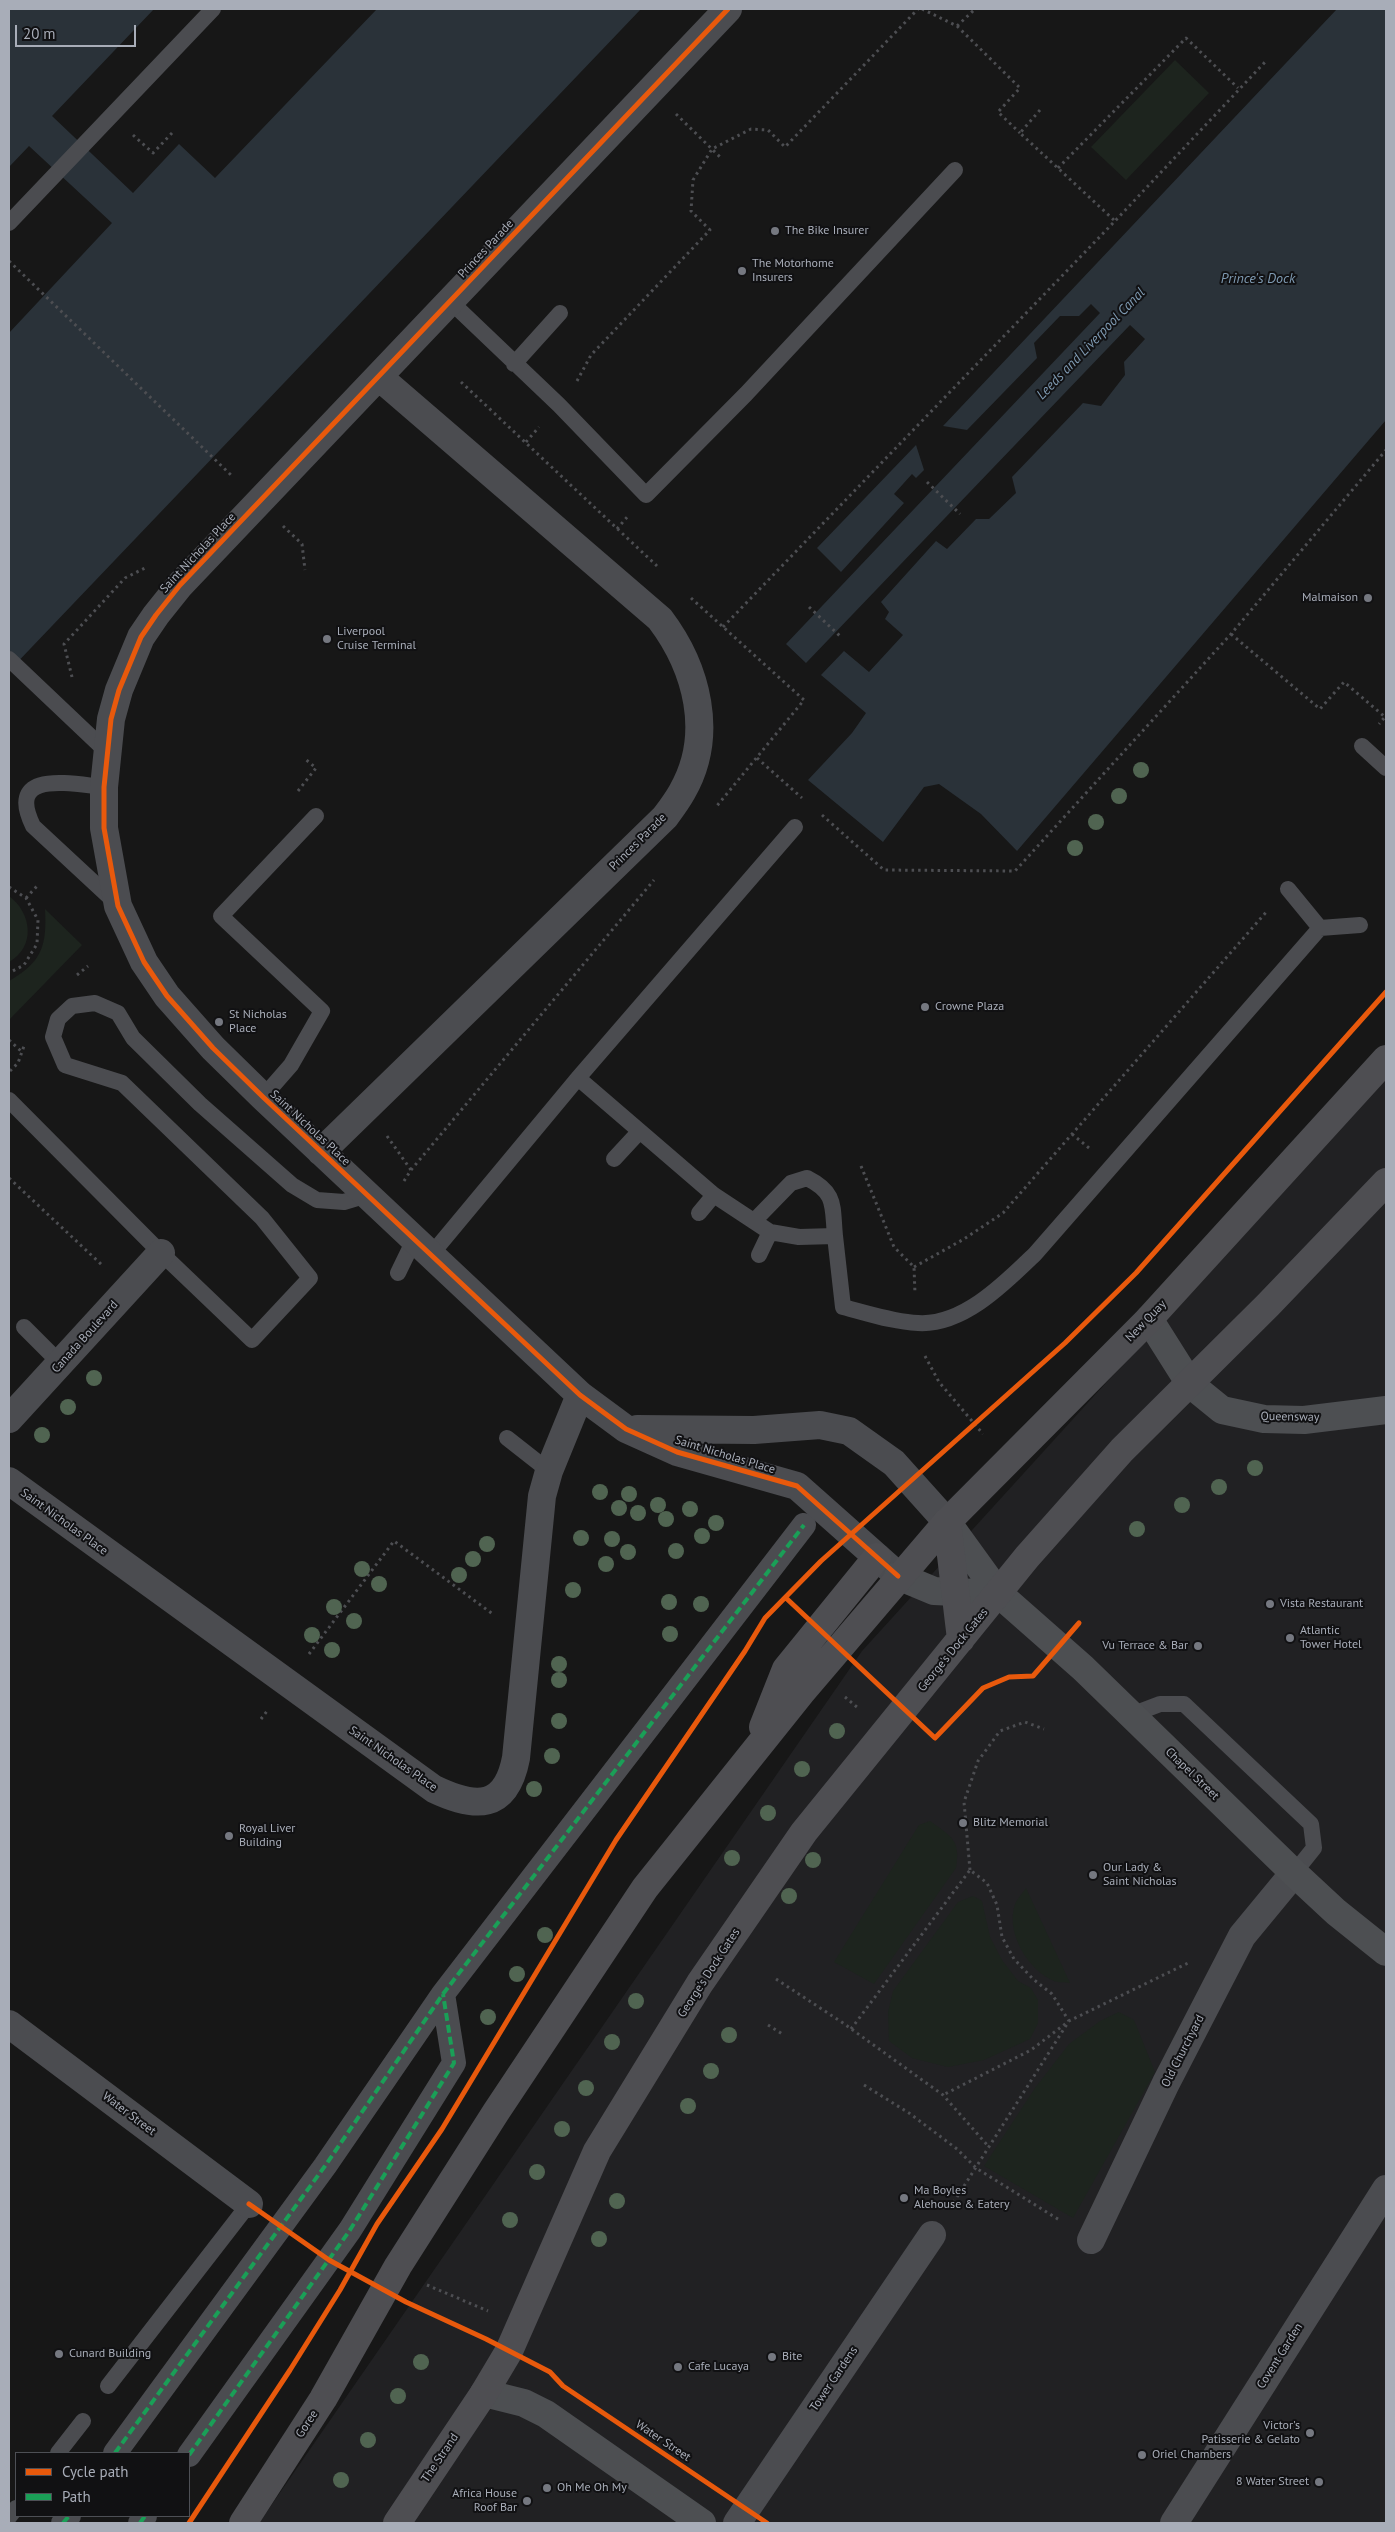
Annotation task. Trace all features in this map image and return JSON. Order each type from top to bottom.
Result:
[{"type":"highway","name":"New Quay","points":[[898,1576],[947,1522],[1149,1320],[1386,1059]]},
{"type":"highway","points":[[999,1594],[1028,1557],[1122,1450],[1190,1384],[1386,1182]]},
{"type":"highway","points":[[947,1522],[961,1639]]},
{"type":"highway","points":[[752,1754],[786,1669],[877,1557]]},
{"type":"highway","points":[[752,1754],[898,1576]]},
{"type":"highway","name":"George's Dock Gates","points":[[484,2393],[509,2351],[597,2151],[700,1983],[804,1832],[999,1594]]},
{"type":"highway","name":"Goree","points":[[243,2523],[323,2399],[398,2266],[496,2112],[645,1888],[752,1754]]},
{"type":"highway","name":"The Strand","points":[[397,2523],[484,2393]]},
{"type":"main road","name":"Queensway","points":[[1149,1320],[1190,1384],[1222,1410],[1264,1419],[1304,1420],[1386,1410]]},
{"type":"main road","name":"Saint Nicholas Place","points":[[947,1522],[999,1594]]},
{"type":"main road","name":"Saint Nicholas Place","points":[[898,1576],[934,1591],[999,1594]]},
{"type":"main road","name":"Chapel Street","points":[[999,1594],[1083,1668],[1336,1912],[1386,1952]]},
{"type":"main road","points":[[484,2393],[524,2403],[546,2414],[702,2523]]},
{"type":"street","name":"Princes Parade","points":[[259,503],[728,9]]},
{"type":"street","name":"Princes Parade","points":[[321,1152],[665,817],[683,791],[694,764],[700,735],[696,691],[688,664],[677,641],[660,619],[379,377]]},
{"type":"street","name":"Saint Nicholas Place","points":[[259,503],[176,589],[156,614],[141,637],[119,690],[106,751],[104,828],[118,906],[144,962],[167,996],[213,1048],[422,1248],[580,1395],[626,1429],[677,1452],[797,1486],[898,1576]]},
{"type":"street","name":"Canada Boulevard","points":[[9,1419],[161,1254]]},
{"type":"street","name":"Saint Nicholas Place","points":[[9,1482],[434,1789],[470,1802],[486,1802],[502,1794],[513,1776],[542,1496],[549,1471],[580,1395]]},
{"type":"street","name":"Saint Nicholas Place","points":[[626,1429],[754,1430],[820,1425],[849,1432],[894,1463],[947,1522]]},
{"type":"street","points":[[115,2452],[308,2189],[443,1994],[804,1525]]},
{"type":"street","name":"Old Churchyard","points":[[1091,2240],[1166,2084],[1242,1936],[1294,1873]]},
{"type":"street","points":[[190,2454],[350,2230],[454,2063],[443,1994]]},
{"type":"street","name":"Water Street","points":[[9,2024],[249,2204]]},
{"type":"street","name":"Covent Garden","points":[[1174,2523],[1386,2189]]},
{"type":"street","name":"Tower Gardens","points":[[737,2523],[932,2235]]},
{"type":"lane","points":[[9,223],[213,9]]},
{"type":"lane","points":[[451,302],[558,405],[646,495],[732,408],[956,170]]},
{"type":"lane","points":[[514,364],[560,313]]},
{"type":"lane","points":[[9,659],[106,751]]},
{"type":"lane","points":[[1362,746],[1386,768]]},
{"type":"lane","points":[[104,786],[48,782],[36,786],[27,796],[26,812],[33,826],[118,906]]},
{"type":"lane","points":[[263,1097],[291,1065],[322,1011],[221,916],[316,816]]},
{"type":"lane","points":[[398,1273],[578,1078],[795,827]]},
{"type":"lane","points":[[1288,889],[1320,928]]},
{"type":"lane","points":[[755,1220],[791,1183],[807,1178],[822,1186],[831,1199],[843,1307],[919,1323],[951,1319],[1006,1283],[1035,1254],[1320,928],[1360,925]]},
{"type":"lane","points":[[9,1100],[161,1254],[252,1340],[310,1278],[262,1218],[122,1083],[65,1065],[53,1037],[58,1019],[72,1006],[95,1002],[118,1013],[133,1038],[166,1071],[259,1158],[292,1185],[317,1200],[344,1202],[367,1195]]},
{"type":"lane","points":[[578,1078],[714,1195],[755,1220],[770,1232],[799,1237],[835,1236]]},
{"type":"lane","points":[[614,1159],[639,1132]]},
{"type":"lane","points":[[699,1213],[714,1195]]},
{"type":"lane","points":[[759,1255],[770,1232]]},
{"type":"lane","points":[[24,1327],[61,1364]]},
{"type":"lane","points":[[507,1438],[549,1471]]},
{"type":"lane","points":[[1130,1715],[1160,1704],[1184,1704],[1311,1824],[1314,1848],[1294,1873]]},
{"type":"lane","points":[[108,2386],[249,2204]]},
{"type":"lane","points":[[59,2452],[83,2420]]},
{"type":"path","points":[[572,390],[590,355],[710,230],[691,211],[693,180],[712,149],[751,129],[768,130],[786,147],[918,9]]},
{"type":"path","points":[[922,9],[957,26],[1020,88],[998,112],[1115,221]]},
{"type":"path","points":[[957,26],[975,9]]},
{"type":"path","points":[[1058,168],[1186,38],[1238,88]]},
{"type":"path","points":[[722,627],[1115,221],[1238,88],[1266,61]]},
{"type":"path","points":[[672,110],[720,157]]},
{"type":"path","points":[[1020,133],[1040,110]]},
{"type":"path","points":[[128,130],[153,153],[173,132]]},
{"type":"path","points":[[9,261],[232,476]]},
{"type":"path","points":[[461,382],[659,568]]},
{"type":"path","points":[[526,442],[542,424]]},
{"type":"path","points":[[819,813],[884,870],[1015,871],[1231,634],[1386,450]]},
{"type":"path","points":[[926,482],[960,514]]},
{"type":"path","points":[[279,522],[302,544],[305,570]]},
{"type":"path","points":[[75,686],[64,644],[124,578],[145,568]]},
{"type":"path","points":[[687,594],[804,700],[712,812]]},
{"type":"path","points":[[809,607],[841,638]]},
{"type":"path","points":[[1231,634],[1320,709],[1344,682],[1385,717],[1362,746]]},
{"type":"path","points":[[294,796],[316,768],[304,758]]},
{"type":"path","points":[[757,758],[805,800]]},
{"type":"path","points":[[401,1186],[411,1170],[661,873]]},
{"type":"path","points":[[26,898],[38,885]]},
{"type":"path","points":[[9,888],[26,898],[38,920],[37,944],[24,965],[9,973]]},
{"type":"path","points":[[914,1267],[964,1239],[1003,1213],[1288,889]]},
{"type":"path","points":[[9,1040],[22,1052]]},
{"type":"path","points":[[385,1134],[411,1170]]},
{"type":"path","points":[[861,1166],[894,1247],[914,1267],[915,1295]]},
{"type":"path","points":[[9,1178],[103,1266]]},
{"type":"path","points":[[925,1356],[939,1382],[984,1435]]},
{"type":"path","points":[[966,1430],[980,1418]]},
{"type":"path","points":[[261,1719],[394,1541],[496,1617]]},
{"type":"path","points":[[845,1697],[859,1709]]},
{"type":"path","points":[[851,2029],[970,1870],[964,1802],[978,1761],[1000,1731],[1024,1722],[1044,1729]]},
{"type":"path","points":[[970,1870],[987,1883],[997,1905],[1002,1937],[1014,1959],[1032,1980],[1052,1994],[1069,2021]]},
{"type":"path","points":[[943,2096],[1032,2050],[1069,2021],[1190,1962]]},
{"type":"path","points":[[776,1979],[851,2029],[943,2096],[989,2147]]},
{"type":"path","points":[[932,2235],[1069,2021]]},
{"type":"path","points":[[768,2025],[784,2035]]},
{"type":"path","points":[[864,2085],[909,2113],[957,2149],[976,2168],[1091,2240]]},
{"type":"path","points":[[419,2282],[491,2312]]},
{"type":"shaded area","points":[[1175,60],[1209,93],[1126,180],[1091,147]]},
{"type":"shaded area","points":[[9,896],[22,911],[28,930],[24,948],[18,956],[9,962]]},
{"type":"shaded area","points":[[45,909],[82,945],[9,1020],[9,981],[29,967],[40,952],[45,933]]},
{"type":"shaded area","points":[[1386,1075],[1386,2523],[259,2523],[862,1651]]},
{"type":"shaded area","points":[[930,1821],[949,1835],[956,1845],[956,1868],[874,1984],[834,1962],[919,1825]]},
{"type":"shaded area","points":[[1026,1888],[1070,1983],[1056,1982],[1045,1976],[1036,1969],[1022,1951],[1014,1929],[1013,1918],[1017,1900]]},
{"type":"shaded area","points":[[973,1896],[982,1901],[990,1937],[1002,1960],[1018,1981],[1031,1988],[1038,2000],[1038,2023],[1030,2039],[984,2060],[948,2067],[912,2058],[889,2041],[888,2012],[893,1991],[958,1902]]},
{"type":"shaded area","points":[[1119,2012],[1134,2020],[1155,2072],[1073,2218],[984,2166],[1035,2088],[1069,2044],[1100,2021]]},
{"type":"water","points":[[9,9],[641,9],[9,671]]},
{"type":"water","name":"Prince's Dock","points":[[1337,9],[1386,9],[1386,420],[1017,851],[981,814],[939,784],[924,787],[883,842],[808,780],[852,733],[866,713],[821,675],[844,651],[869,672],[903,635],[885,619],[889,612],[881,602],[936,541],[947,549],[976,519],[989,519],[1016,493],[1012,477],[1083,403],[1101,406],[1125,375],[1124,362],[1145,339],[1130,325],[806,663],[786,644],[1100,313],[1091,304],[1079,316],[1060,316],[1034,343],[1037,358],[967,430],[943,426]]},
{"type":"water","points":[[916,445],[924,470],[916,478],[912,474],[894,494],[904,503],[841,572],[817,548]]},
{"type":"pier","points":[[154,9],[377,9],[215,178],[179,144],[133,193],[52,116]]},
{"type":"pier","points":[[29,146],[112,223],[9,333],[9,167]]},
{"type":"marked path","points":[[116,2452],[325,2166],[443,1994],[804,1525]]},
{"type":"marked path","points":[[190,2454],[350,2230],[454,2063],[443,1994]]},
{"type":"marked path","points":[[63,2523],[68,2517]]},
{"type":"marked path","points":[[140,2523],[144,2517]]},
{"type":"cycle path","points":[[728,9],[180,585],[156,615],[141,637],[119,690],[111,719],[104,787],[104,828],[118,906],[144,962],[167,996],[213,1048],[263,1097],[580,1395],[626,1429],[677,1452],[797,1486],[898,1576]]},
{"type":"cycle path","points":[[189,2523],[290,2370],[340,2290],[377,2224],[442,2129],[616,1840],[745,1651],[765,1618],[821,1561],[1065,1343],[1136,1273],[1386,992]]},
{"type":"cycle path","points":[[786,1598],[935,1738],[983,1688],[1009,1677],[1033,1676],[1079,1623]]},
{"type":"cycle path","points":[[249,2204],[329,2260],[406,2302],[486,2339],[550,2372],[563,2386],[767,2523]]},
{"type":"place","name":"The Bike Insurer","points":[[775,231]]},
{"type":"place","name":"The Motorhome Insurers","points":[[742,271]]},
{"type":"place","name":"Malmaison","points":[[1368,598]]},
{"type":"place","name":"Liverpool Cruise Terminal","points":[[327,639]]},
{"type":"place","name":"Crowne Plaza","points":[[925,1007]]},
{"type":"place","name":"St Nicholas Place","points":[[219,1022]]},
{"type":"place","name":"Vista Restaurant","points":[[1270,1604]]},
{"type":"place","name":"Atlantic Tower Hotel","points":[[1290,1638]]},
{"type":"place","name":"Vu Terrace & Bar","points":[[1198,1646]]},
{"type":"place","name":"Blitz Memorial","points":[[963,1823]]},
{"type":"place","name":"Royal Liver Building","points":[[229,1836]]},
{"type":"place","name":"Our Lady & Saint Nicholas","points":[[1093,1875]]},
{"type":"place","name":"Ma Boyles Alehouse & Eatery","points":[[904,2198]]},
{"type":"place","name":"Cunard Building","points":[[59,2354]]},
{"type":"place","name":"Bite","points":[[772,2357]]},
{"type":"place","name":"Cafe Lucaya","points":[[678,2367]]},
{"type":"place","name":"Victor's Patisserie & Gelato","points":[[1310,2433]]},
{"type":"place","name":"Oriel Chambers","points":[[1142,2455]]},
{"type":"place","name":"8 Water Street","points":[[1319,2482]]},
{"type":"place","name":"Oh Me Oh My","points":[[547,2488]]},
{"type":"place","name":"Africa House Roof Bar","points":[[527,2501]]},
{"type":"water label","name":"Leeds and Liverpool Canal","points":[[1091,344]]}]
